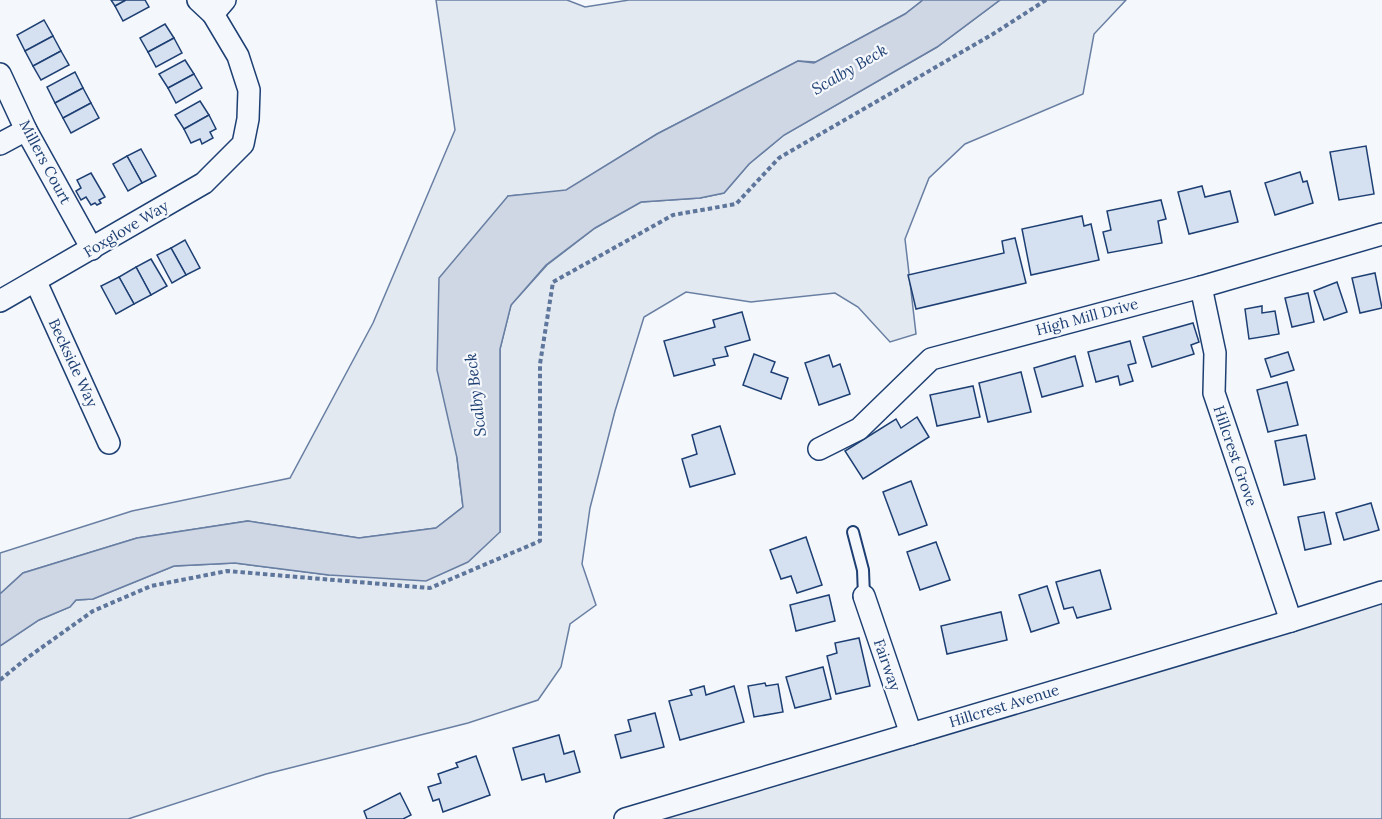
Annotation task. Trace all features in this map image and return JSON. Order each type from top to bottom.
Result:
[{"type":"street","name":"Foxglove Way","points":[[0,302],[204,183],[243,144],[249,90],[238,56],[212,5]]},
{"type":"street","name":"Millers Court","points":[[0,74],[26,130],[92,249]]},
{"type":"street","points":[[0,144],[26,130]]},
{"type":"street","name":"High Mill Drive","points":[[819,449],[860,429],[932,359],[1200,287],[1382,234]]},
{"type":"street","name":"Beckside Way","points":[[36,282],[109,443]]},
{"type":"street","name":"Hillcrest Grove","points":[[1200,287],[1215,353],[1214,393],[1291,621]]},
{"type":"street","name":"Hillcrest Avenue","points":[[625,819],[1382,592]]},
{"type":"street","name":"Fairway","points":[[864,596],[911,734]]},
{"type":"lane","points":[[853,532],[863,570],[864,596]]},
{"type":"path","points":[[0,680],[27,657],[93,611],[151,586],[227,572],[430,588],[540,541],[540,364],[553,282],[673,215],[736,204],[779,158],[993,34],[1046,0]]},
{"type":"shaded area","points":[[436,0],[567,0],[585,7],[629,0],[923,0],[905,14],[816,62],[798,61],[657,134],[566,191],[508,196],[457,458],[463,507],[436,528],[359,538],[247,521],[137,538],[23,573],[0,594],[0,553],[132,511],[290,478],[373,323],[455,130]]},
{"type":"shaded area","points":[[1000,0],[1126,0],[1094,34],[1083,94],[965,144],[929,178],[905,239],[916,334],[890,342],[858,307],[835,293],[751,302],[686,292],[644,317],[615,411],[590,508],[582,564],[596,605],[570,624],[561,667],[538,700],[468,723],[266,774],[128,819],[0,819],[0,646],[39,620],[70,607],[76,600],[93,599],[174,566],[235,563],[329,575],[500,532],[500,349],[511,305],[547,265],[595,228],[641,202],[700,198],[724,193],[749,164],[784,135],[937,47]]},
{"type":"shaded area","points":[[1382,592],[1382,819],[625,819]]},
{"type":"water","name":"Scalby Beck","points":[[923,0],[1000,0],[937,47],[784,135],[749,164],[724,193],[700,198],[641,202],[595,228],[546,265],[511,305],[500,349],[500,532],[468,562],[426,581],[329,575],[235,563],[174,566],[93,599],[76,600],[70,607],[39,620],[0,646],[0,594],[23,573],[137,538],[248,521],[359,538],[436,528],[463,507],[457,458],[437,370],[439,278],[508,196],[566,190],[657,134],[798,61],[814,63],[905,14]]},
{"type":"building","points":[[111,0],[126,0],[115,6]]},
{"type":"building","points":[[126,0],[145,0],[149,7],[123,21],[115,6]]},
{"type":"building","points":[[44,20],[53,36],[25,51],[17,35]]},
{"type":"building","points":[[165,24],[174,38],[148,52],[140,38]]},
{"type":"building","points":[[53,36],[61,51],[33,66],[25,51]]},
{"type":"building","points":[[174,38],[182,53],[156,67],[148,52]]},
{"type":"building","points":[[61,51],[69,65],[41,80],[33,66]]},
{"type":"building","points":[[185,60],[194,74],[168,88],[159,74]]},
{"type":"building","points":[[75,72],[83,88],[55,103],[47,87]]},
{"type":"building","points":[[194,74],[202,88],[176,103],[168,88]]},
{"type":"building","points":[[83,88],[91,103],[63,118],[55,103]]},
{"type":"building","points":[[200,101],[209,115],[184,129],[175,115]]},
{"type":"building","points":[[91,103],[99,118],[71,133],[63,118]]},
{"type":"building","points":[[209,115],[216,129],[210,132],[213,138],[202,144],[200,139],[191,143],[184,129]]},
{"type":"building","points":[[1366,146],[1374,194],[1339,200],[1330,152]]},
{"type":"building","points":[[141,149],[156,176],[142,183],[127,156]]},
{"type":"building","points":[[127,156],[142,183],[128,191],[113,164]]},
{"type":"building","points":[[1300,172],[1303,182],[1307,181],[1313,203],[1275,215],[1265,183]]},
{"type":"building","points":[[91,173],[105,197],[99,200],[101,203],[97,205],[95,203],[91,205],[86,197],[81,200],[76,191],[81,188],[77,180]]},
{"type":"building","points":[[1202,186],[1205,197],[1230,191],[1238,222],[1189,234],[1178,192]]},
{"type":"building","points":[[1161,200],[1166,219],[1158,221],[1162,243],[1108,253],[1103,232],[1111,230],[1107,211]]},
{"type":"building","points":[[1082,216],[1084,226],[1091,224],[1099,260],[1031,275],[1022,229]]},
{"type":"building","points":[[1015,238],[1026,283],[916,309],[908,275],[1004,253],[1002,241]]},
{"type":"building","points":[[185,240],[200,268],[186,275],[171,248]]},
{"type":"building","points":[[171,248],[186,275],[172,283],[157,255]]},
{"type":"building","points":[[151,259],[167,286],[151,295],[136,267]]},
{"type":"building","points":[[136,267],[151,295],[134,304],[119,277]]},
{"type":"building","points":[[1375,273],[1382,308],[1360,313],[1352,278]]},
{"type":"building","points":[[119,277],[134,304],[116,314],[101,286]]},
{"type":"building","points":[[1337,282],[1347,312],[1324,320],[1314,291]]},
{"type":"building","points":[[1308,293],[1314,322],[1292,327],[1285,298]]},
{"type":"building","points":[[1262,306],[1262,313],[1275,311],[1279,334],[1249,339],[1245,309]]},
{"type":"building","points":[[742,312],[750,340],[725,347],[728,356],[713,359],[715,365],[674,376],[664,341],[715,327],[713,320]]},
{"type":"building","points":[[1193,323],[1199,342],[1191,345],[1194,354],[1152,367],[1143,337]]},
{"type":"building","points":[[1130,341],[1136,363],[1128,365],[1133,381],[1120,385],[1118,376],[1096,382],[1088,352]]},
{"type":"building","points":[[1288,352],[1294,370],[1271,377],[1265,359]]},
{"type":"building","points":[[754,354],[775,362],[771,372],[788,378],[781,399],[743,385]]},
{"type":"building","points":[[829,355],[833,367],[840,364],[850,394],[819,405],[805,363]]},
{"type":"building","points":[[1075,356],[1083,386],[1042,397],[1034,368]]},
{"type":"building","points":[[1021,372],[1031,412],[988,422],[979,383]]},
{"type":"building","points":[[1287,382],[1298,425],[1268,432],[1257,390]]},
{"type":"building","points":[[973,386],[980,417],[937,426],[930,395]]},
{"type":"building","points":[[917,417],[929,437],[863,479],[845,451],[896,419],[901,428]]},
{"type":"building","points":[[720,426],[735,474],[690,487],[682,459],[697,454],[692,435]]},
{"type":"building","points":[[1306,435],[1315,479],[1284,485],[1275,441]]},
{"type":"building","points":[[911,481],[927,525],[899,535],[883,492]]},
{"type":"building","points":[[1371,503],[1379,530],[1344,540],[1336,513]]},
{"type":"building","points":[[1324,512],[1331,544],[1305,550],[1298,517]]},
{"type":"building","points":[[806,537],[822,585],[797,593],[791,576],[781,579],[770,550]]},
{"type":"building","points":[[936,542],[950,580],[920,590],[907,552]]},
{"type":"building","points":[[1100,570],[1111,609],[1077,618],[1073,607],[1064,609],[1056,582]]},
{"type":"building","points":[[1047,586],[1059,623],[1031,632],[1019,595]]},
{"type":"building","points":[[829,595],[835,621],[796,631],[790,605]]},
{"type":"building","points":[[1001,612],[1007,640],[947,654],[941,626]]},
{"type":"building","points":[[859,638],[870,686],[836,694],[827,656],[837,653],[835,643]]},
{"type":"building","points":[[823,667],[831,699],[795,708],[786,677]]},
{"type":"building","points":[[765,683],[766,686],[778,684],[783,712],[754,717],[748,686]]},
{"type":"building","points":[[704,686],[706,695],[734,686],[744,722],[680,740],[669,701],[692,695],[690,690]]},
{"type":"building","points":[[655,713],[664,747],[621,758],[615,735],[631,731],[628,720]]},
{"type":"building","points":[[559,735],[564,754],[574,751],[580,772],[546,782],[544,774],[522,780],[513,748]]},
{"type":"building","points":[[476,756],[490,795],[443,812],[439,799],[433,801],[428,787],[441,783],[438,774],[458,767],[456,763]]},
{"type":"building","points":[[400,793],[411,815],[403,819],[367,819],[364,811]]}]
